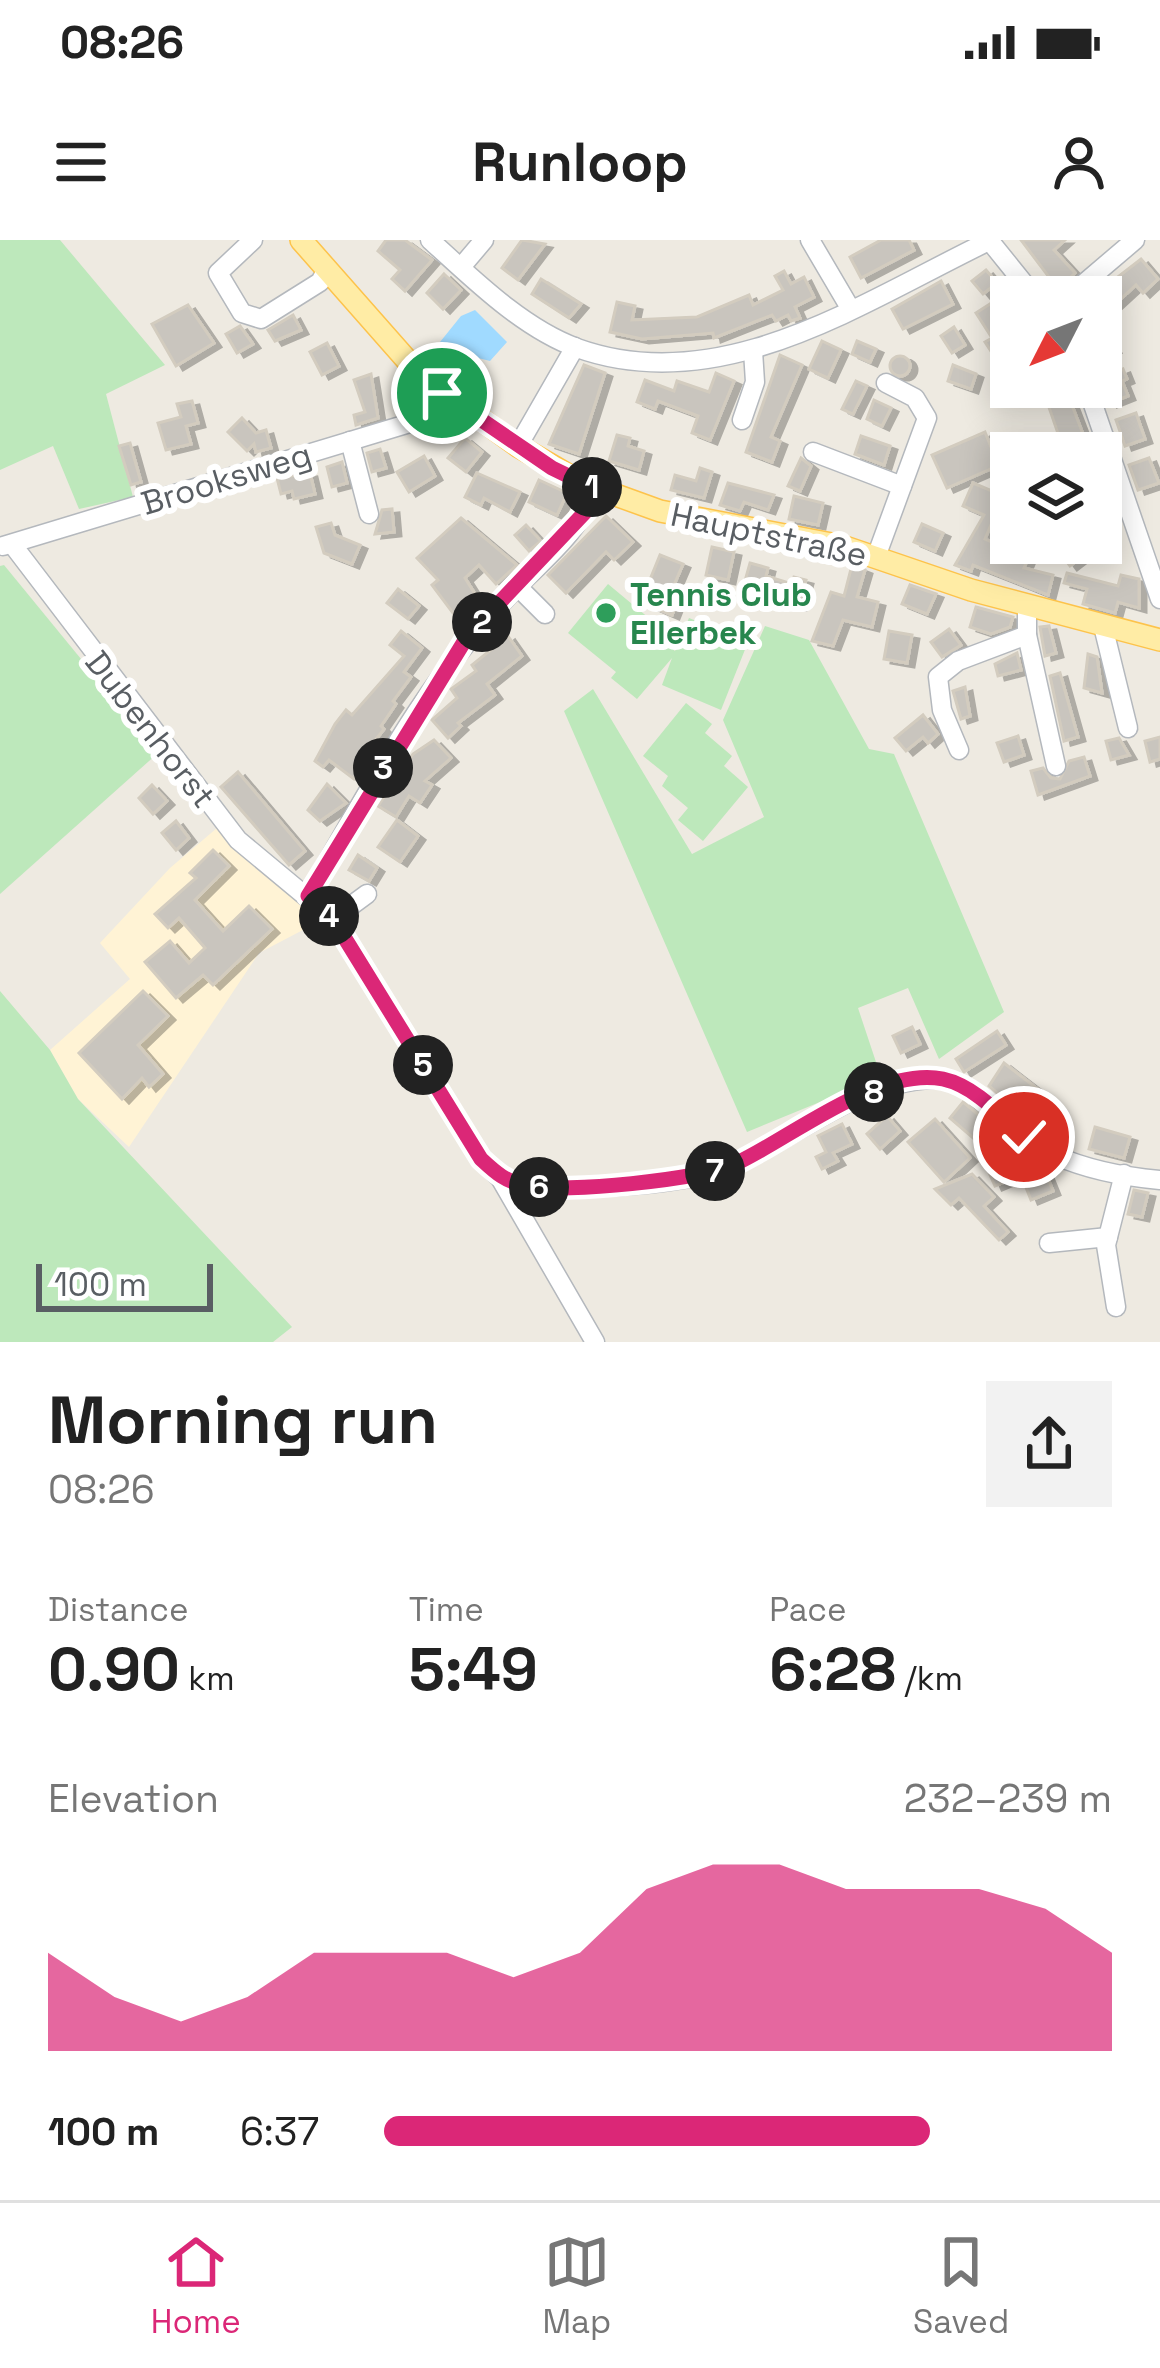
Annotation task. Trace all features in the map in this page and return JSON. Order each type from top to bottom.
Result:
[{"type":"main road","name":"Hauptstraße","points":[[301,240],[360,311],[442,393],[518,446],[593,488],[660,511],[876,557],[1027,606],[1159,640]]},
{"type":"street","points":[[253,240],[218,273],[242,313],[261,319],[320,282],[326,271]]},
{"type":"street","points":[[430,240],[530,321],[575,347],[635,361],[693,362],[753,351],[989,240],[1018,276]]},
{"type":"street","points":[[461,266],[484,240]]},
{"type":"street","points":[[810,240],[850,308]]},
{"type":"street","points":[[1093,276],[1135,240]]},
{"type":"street","points":[[518,446],[575,347]]},
{"type":"street","points":[[742,420],[755,382],[753,351]]},
{"type":"street","points":[[876,557],[927,418],[914,398],[886,382]]},
{"type":"street","name":"Brooksweg","points":[[6,545],[410,423],[442,393]]},
{"type":"street","points":[[350,441],[369,514]]},
{"type":"street","points":[[813,452],[902,486]]},
{"type":"street","points":[[1122,485],[1160,599]]},
{"type":"street","points":[[308,896],[365,813],[467,637],[569,534],[588,509],[593,488]]},
{"type":"street","name":"Dubenhorst","points":[[6,545],[238,840],[333,919],[481,1159],[500,1178],[596,1342]]},
{"type":"street","points":[[517,586],[545,614]]},
{"type":"street","points":[[1027,606],[1027,635],[1056,766]]},
{"type":"street","points":[[1103,626],[1128,728]]},
{"type":"street","points":[[1159,640],[1160,628]]},
{"type":"street","points":[[958,750],[941,710],[938,677],[958,661],[1027,635]]},
{"type":"street","points":[[333,919],[367,894]]},
{"type":"street","points":[[500,1178],[530,1187],[693,1178],[733,1165],[884,1088],[939,1078],[978,1097],[1052,1155],[1160,1180]]},
{"type":"street","points":[[1116,1307],[1108,1237],[1124,1174]]},
{"type":"street","points":[[1049,1243],[1108,1237]]},
{"type":"shaded area","points":[[217,828],[322,920],[259,953],[129,1147],[78,1099],[50,1050],[130,979],[100,943],[170,868]]},
{"type":"green space","points":[[0,240],[60,240],[165,365],[106,394],[133,497],[79,509],[53,446],[0,470]]},
{"type":"green space","points":[[4,565],[158,753],[0,894],[0,566]]},
{"type":"green space","points":[[608,584],[656,624],[651,631],[675,651],[689,618],[748,642],[721,710],[662,685],[672,658],[637,699],[611,678],[616,672],[568,633]]},
{"type":"green space","points":[[765,626],[809,640],[869,749],[894,754],[1004,1012],[939,1059],[908,988],[858,1008],[881,1077],[747,1132],[564,711],[593,689],[692,854],[764,817],[723,720]]},
{"type":"green space","points":[[686,703],[712,724],[705,733],[732,756],[724,766],[748,787],[703,841],[678,820],[688,808],[662,786],[668,776],[643,756]]},
{"type":"green space","points":[[0,991],[50,1050],[78,1099],[292,1327],[273,1342],[0,1342]]},
{"type":"water","points":[[475,310],[507,342],[490,361],[474,357],[456,366],[436,347],[461,316]]},
{"type":"building","points":[[386,240],[405,240],[432,260],[405,291],[392,279],[400,270],[378,251]]},
{"type":"building","points":[[522,240],[545,244],[518,280],[502,268]]},
{"type":"building","points":[[881,240],[909,240],[914,250],[861,278],[850,257]]},
{"type":"building","points":[[1021,240],[1065,240],[1054,250],[1075,273],[1048,276]]},
{"type":"building","points":[[1141,259],[1158,279],[1143,293],[1136,285],[1122,298],[1119,276]]},
{"type":"building","points":[[986,270],[991,276],[990,288],[983,294],[972,281]]},
{"type":"building","points":[[784,271],[791,284],[804,277],[814,297],[795,307],[800,318],[791,321],[788,315],[776,321],[772,315],[714,338],[713,333],[642,339],[610,332],[617,302],[635,306],[632,320],[697,317],[749,295],[753,305],[783,290],[775,276]]},
{"type":"building","points":[[444,274],[461,290],[443,309],[427,293]]},
{"type":"building","points":[[541,279],[581,304],[569,318],[532,294]]},
{"type":"building","points":[[941,281],[953,304],[903,329],[892,309]]},
{"type":"building","points":[[990,304],[990,335],[976,313]]},
{"type":"building","points":[[188,305],[214,343],[176,366],[152,324]]},
{"type":"building","points":[[293,315],[301,330],[275,341],[268,330]]},
{"type":"building","points":[[240,326],[253,344],[237,353],[226,334]]},
{"type":"building","points":[[954,327],[965,345],[952,353],[941,336]]},
{"type":"building","points":[[822,341],[841,350],[828,378],[809,369]]},
{"type":"building","points":[[857,341],[876,349],[870,362],[852,354]]},
{"type":"building","points":[[327,343],[339,366],[322,375],[310,352]]},
{"type":"building","points":[[780,355],[802,365],[771,437],[780,441],[772,462],[746,452]]},
{"type":"building","points":[[900,356],[910,366],[900,376],[890,366]]},
{"type":"building","points":[[584,365],[605,373],[579,454],[549,444]]},
{"type":"building","points":[[953,365],[976,374],[971,389],[948,381]]},
{"type":"building","points":[[716,373],[734,381],[710,440],[692,433],[698,416],[658,401],[655,409],[637,402],[645,380],[674,391],[677,381],[709,392]]},
{"type":"building","points":[[371,374],[378,418],[356,425],[354,415],[365,412],[354,380]]},
{"type":"building","points":[[856,381],[867,386],[853,414],[842,409]]},
{"type":"building","points":[[874,400],[891,408],[882,426],[867,419]]},
{"type":"building","points":[[192,401],[198,423],[186,426],[191,444],[166,450],[158,423],[181,417],[177,404]]},
{"type":"building","points":[[1049,408],[1073,408],[1082,432],[1058,432]]},
{"type":"building","points":[[1136,413],[1145,439],[1125,446],[1116,420]]},
{"type":"building","points":[[242,418],[256,433],[266,430],[271,448],[256,452],[254,444],[247,451],[228,432]]},
{"type":"building","points":[[985,432],[990,469],[947,488],[932,455]]},
{"type":"building","points":[[617,435],[630,438],[628,446],[644,451],[639,470],[609,461]]},
{"type":"building","points":[[861,436],[890,446],[884,465],[855,454]]},
{"type":"building","points":[[465,438],[482,452],[466,472],[448,458]]},
{"type":"building","points":[[130,443],[141,482],[131,485],[119,446]]},
{"type":"building","points":[[380,449],[386,468],[372,472],[367,453]]},
{"type":"building","points":[[424,456],[435,476],[409,492],[397,472]]},
{"type":"building","points":[[801,458],[811,466],[800,491],[788,486]]},
{"type":"building","points":[[1149,458],[1159,483],[1138,490],[1129,465]]},
{"type":"building","points":[[342,462],[347,483],[332,487],[327,467]]},
{"type":"building","points":[[700,468],[712,472],[704,498],[671,490],[675,475],[696,481]]},
{"type":"building","points":[[310,473],[315,494],[294,499],[292,491],[281,494],[277,478]]},
{"type":"building","points":[[477,473],[520,492],[510,512],[484,498],[481,505],[465,497]]},
{"type":"building","points":[[539,480],[567,493],[557,515],[529,502]]},
{"type":"building","points":[[728,483],[774,495],[768,510],[744,502],[740,511],[720,505]]},
{"type":"building","points":[[973,483],[990,490],[990,527],[985,539],[990,541],[990,564],[1026,564],[1024,568],[1053,575],[1048,595],[973,565],[971,571],[955,565],[984,515],[963,506]]},
{"type":"building","points":[[794,496],[823,503],[818,525],[789,519]]},
{"type":"building","points":[[392,509],[394,532],[375,534],[382,510]]},
{"type":"building","points":[[606,516],[633,542],[614,560],[606,552],[566,593],[548,575]]},
{"type":"building","points":[[461,518],[517,565],[496,584],[479,565],[465,578],[480,602],[459,621],[432,585],[438,580],[417,558]]},
{"type":"building","points":[[331,523],[335,535],[360,545],[352,564],[324,553],[316,527]]},
{"type":"building","points":[[922,524],[943,533],[935,551],[914,542]]},
{"type":"building","points":[[526,525],[541,541],[529,551],[515,535]]},
{"type":"building","points":[[712,547],[734,552],[728,580],[706,575]]},
{"type":"building","points":[[660,555],[683,564],[671,592],[680,595],[672,615],[651,606],[659,587],[649,582]]},
{"type":"building","points":[[750,563],[768,568],[766,576],[792,584],[794,577],[806,580],[799,606],[743,588]]},
{"type":"building","points":[[852,565],[865,570],[857,597],[878,602],[872,627],[843,620],[833,646],[812,641],[831,592],[844,596]]},
{"type":"building","points":[[1067,573],[1118,586],[1121,575],[1139,579],[1139,608],[1118,602],[1115,613],[1083,604],[1087,589],[1064,583]]},
{"type":"building","points":[[910,585],[936,594],[927,614],[902,604]]},
{"type":"building","points":[[398,589],[419,606],[408,619],[387,603]]},
{"type":"building","points":[[976,607],[1013,617],[1010,627],[991,634],[970,627]]},
{"type":"building","points":[[1049,626],[1056,653],[1045,656],[1040,627]]},
{"type":"building","points":[[949,629],[961,645],[942,657],[931,642]]},
{"type":"building","points":[[401,631],[422,648],[404,672],[411,677],[393,701],[396,704],[381,726],[384,729],[359,761],[365,766],[354,779],[329,760],[323,767],[315,761],[335,724],[346,710],[352,715],[404,656],[390,645]]},
{"type":"building","points":[[889,631],[912,635],[907,663],[884,659]]},
{"type":"building","points":[[508,636],[522,656],[487,684],[495,695],[458,723],[461,726],[448,738],[432,720],[457,698],[451,689],[476,671],[472,665]]},
{"type":"building","points":[[1017,653],[1021,670],[998,676],[995,664]]},
{"type":"building","points":[[1088,654],[1097,657],[1102,693],[1084,688]]},
{"type":"building","points":[[1060,673],[1078,737],[1064,741],[1050,676]]},
{"type":"building","points":[[965,687],[970,716],[961,719],[953,691]]},
{"type":"building","points":[[923,715],[938,734],[928,743],[923,737],[906,751],[895,738]]},
{"type":"building","points":[[1018,736],[1024,755],[1004,762],[997,743]]},
{"type":"building","points":[[1160,737],[1160,759],[1150,762],[1145,741]]},
{"type":"building","points":[[1119,738],[1129,755],[1111,760],[1106,741]]},
{"type":"building","points":[[434,740],[451,758],[425,781],[432,785],[420,803],[409,796],[396,817],[378,806],[413,754]]},
{"type":"building","points":[[1084,757],[1090,776],[1038,795],[1031,771],[1043,768],[1051,778],[1060,779],[1069,761]]},
{"type":"building","points":[[238,772],[305,851],[289,865],[221,787]]},
{"type":"building","points":[[327,784],[346,803],[320,821],[308,810]]},
{"type":"building","points":[[152,785],[167,801],[153,814],[139,798]]},
{"type":"building","points":[[397,820],[418,836],[400,862],[378,847]]},
{"type":"building","points":[[176,821],[189,838],[176,850],[162,833]]},
{"type":"building","points":[[213,850],[229,866],[195,900],[223,931],[249,906],[272,929],[213,985],[203,975],[176,998],[145,962],[170,941],[189,963],[205,948],[179,918],[168,928],[155,914],[196,878],[190,873]]},
{"type":"building","points":[[358,855],[377,868],[369,881],[349,870]]},
{"type":"building","points":[[143,991],[168,1016],[138,1045],[163,1074],[149,1087],[142,1078],[122,1099],[79,1053]]},
{"type":"building","points":[[912,1027],[920,1044],[901,1053],[893,1036]]},
{"type":"building","points":[[997,1031],[1006,1045],[964,1072],[956,1059]]},
{"type":"building","points":[[1004,1063],[1048,1097],[1036,1115],[1006,1091],[1002,1097],[989,1086]]},
{"type":"building","points":[[963,1102],[1002,1134],[987,1150],[950,1118]]},
{"type":"building","points":[[887,1116],[900,1131],[880,1149],[867,1134]]},
{"type":"building","points":[[935,1119],[970,1158],[944,1182],[908,1142]]},
{"type":"building","points":[[842,1124],[852,1144],[833,1153],[838,1161],[822,1169],[816,1157],[826,1152],[818,1136]]},
{"type":"building","points":[[1095,1127],[1130,1137],[1124,1158],[1089,1149]]},
{"type":"building","points":[[1025,1153],[1042,1164],[1053,1191],[1031,1200],[1021,1175],[995,1186],[987,1168]]},
{"type":"building","points":[[972,1174],[994,1197],[984,1206],[1008,1232],[999,1240],[959,1198],[951,1205],[935,1189]]},
{"type":"building","points":[[1134,1190],[1148,1193],[1142,1217],[1128,1214]]},
{"type":"place","name":"Tennis Club Ellerbek","points":[[606,613]]},
{"type":"route","points":[[442,393],[552,468],[593,488],[588,509],[467,637],[409,724],[308,896],[333,919],[481,1159],[500,1178],[530,1187],[693,1178],[733,1165],[818,1115],[884,1088],[939,1078],[978,1097],[1024,1137]]}]
